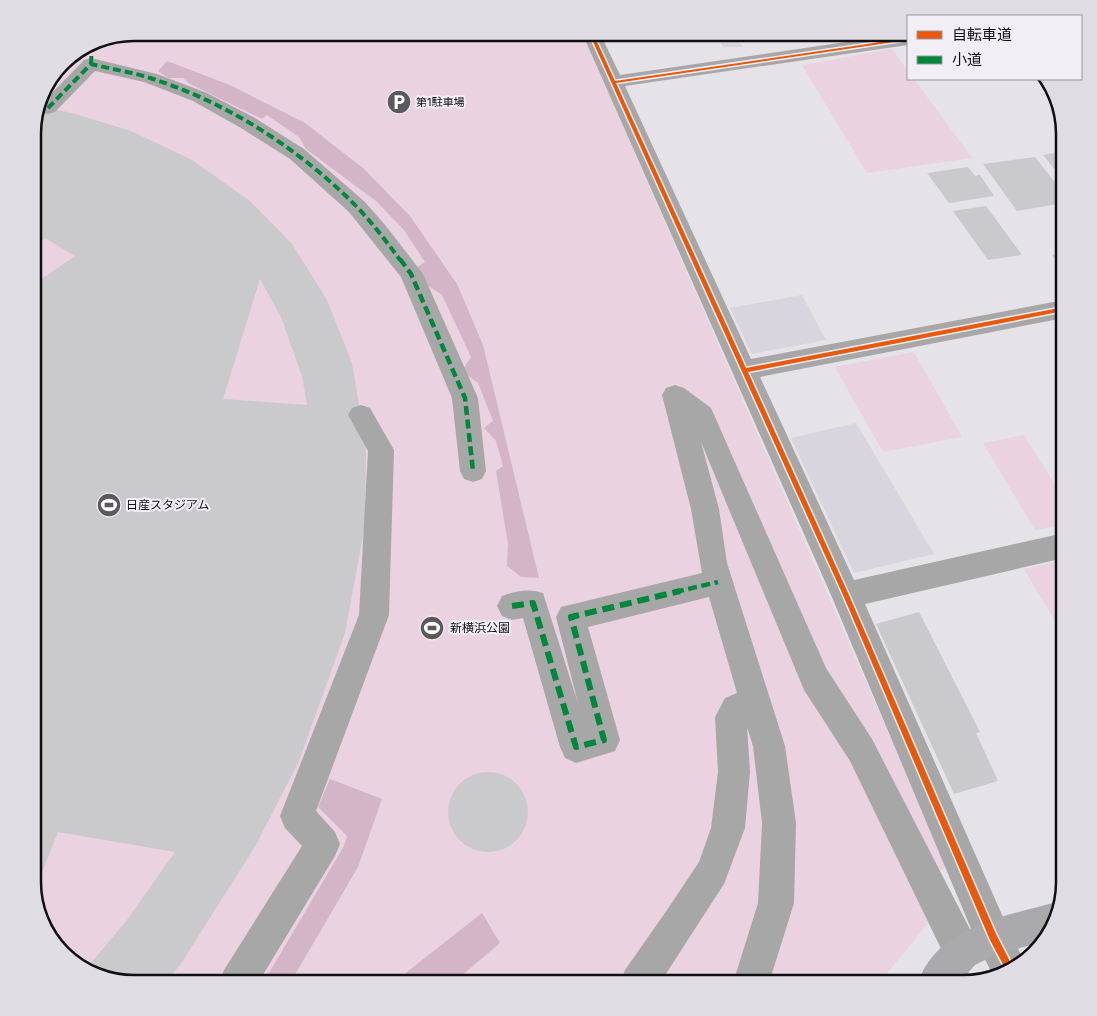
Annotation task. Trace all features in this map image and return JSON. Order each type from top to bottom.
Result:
[{"type":"main road","points":[[943,975],[962,952],[993,937],[1045,924]]},
{"type":"street","points":[[596,41],[846,595],[993,937],[1007,963]]},
{"type":"street","points":[[614,82],[901,41]]},
{"type":"street","points":[[48,108],[91,53],[200,98],[224,110],[297,154],[357,207],[411,274],[464,398],[473,471]]},
{"type":"street","points":[[744,370],[1056,312]]},
{"type":"street","points":[[754,975],[776,903],[779,823],[769,746],[712,563],[705,509],[675,395],[702,415],[816,679],[861,750],[962,952]]},
{"type":"street","points":[[243,975],[323,844],[297,816],[374,615],[381,450],[361,415]]},
{"type":"street","points":[[846,595],[1056,547]]},
{"type":"street","points":[[523,604],[576,747],[604,740],[571,617],[718,582]]},
{"type":"street","points":[[644,975],[680,923],[712,872],[728,828],[734,772],[731,717],[736,709],[755,702]]},
{"type":"shaded area","name":"新横浜公園","points":[[135,41],[586,41],[947,867],[939,871],[943,905],[886,975],[128,975],[99,968],[83,959],[69,947],[51,923],[44,906],[41,888],[41,128],[48,99],[64,73],[73,64],[93,51],[110,44]]},
{"type":"shaded area","points":[[720,41],[739,41],[743,47],[723,47]]},
{"type":"shaded area","points":[[892,49],[907,70],[907,80],[915,80],[972,158],[867,173],[802,65]]},
{"type":"shaded area","points":[[167,61],[230,85],[305,123],[363,168],[410,216],[457,284],[483,345],[539,578],[521,577],[507,566],[508,544],[496,471],[503,466],[496,441],[484,428],[493,421],[478,383],[462,371],[471,357],[442,295],[424,283],[416,268],[425,262],[404,230],[376,201],[306,149],[299,137],[267,115],[262,119],[190,84],[183,78],[168,78],[158,71]]},
{"type":"shaded area","points":[[802,295],[826,340],[752,354],[730,308]]},
{"type":"shaded area","points":[[914,352],[962,437],[883,452],[835,367]]},
{"type":"shaded area","points":[[856,423],[934,554],[854,573],[791,438]]},
{"type":"shaded area","points":[[1024,435],[1056,486],[1056,526],[1035,530],[983,443]]},
{"type":"shaded area","points":[[1056,562],[1056,623],[1024,569]]},
{"type":"shaded area","points":[[330,779],[382,799],[358,867],[295,975],[268,975],[344,846],[347,836],[318,807]]},
{"type":"shaded area","points":[[482,913],[500,943],[462,975],[403,975]]},
{"type":"building","points":[[45,107],[72,113],[131,131],[192,160],[250,201],[292,244],[327,300],[352,363],[366,447],[365,525],[345,633],[299,761],[256,845],[182,962],[171,975],[128,975],[105,970],[91,964],[127,920],[175,852],[58,832],[41,874],[41,279],[75,256],[45,238],[41,241],[41,128]],"holes":[[[260,279],[281,317],[302,376],[307,405],[223,399]]]},
{"type":"building","points":[[1056,153],[1056,171],[1043,155]]},
{"type":"building","points":[[1035,157],[1056,184],[1056,204],[1017,211],[983,164]]},
{"type":"building","points":[[968,167],[975,176],[980,175],[994,196],[949,203],[927,173]]},
{"type":"building","points":[[986,206],[1022,255],[988,260],[953,211]]},
{"type":"building","points":[[919,612],[980,732],[976,733],[998,781],[954,794],[876,624]]},
{"type":"building","points":[[488,772],[503,775],[516,784],[525,797],[528,812],[525,827],[516,840],[503,849],[488,852],[473,849],[460,840],[451,827],[448,812],[451,797],[460,784],[473,775]]},
{"type":"marked path","points":[[91,64],[92,52]]},
{"type":"marked path","points":[[48,108],[91,64],[150,78],[200,97],[248,123],[297,154],[357,207],[411,274],[465,398],[473,471]]},
{"type":"marked path","points":[[512,606],[533,603],[576,747],[604,740],[571,617],[718,582]]},
{"type":"cycle path","points":[[595,41],[846,595],[993,937],[1007,963]]},
{"type":"cycle path","points":[[614,82],[894,41]]},
{"type":"cycle path","points":[[745,370],[1056,311]]},
{"type":"place","name":"第1駐車場","points":[[399,102]]},
{"type":"place","name":"日産スタジアム","points":[[109,505]]},
{"type":"place","name":"新横浜公園","points":[[432,628]]}]
